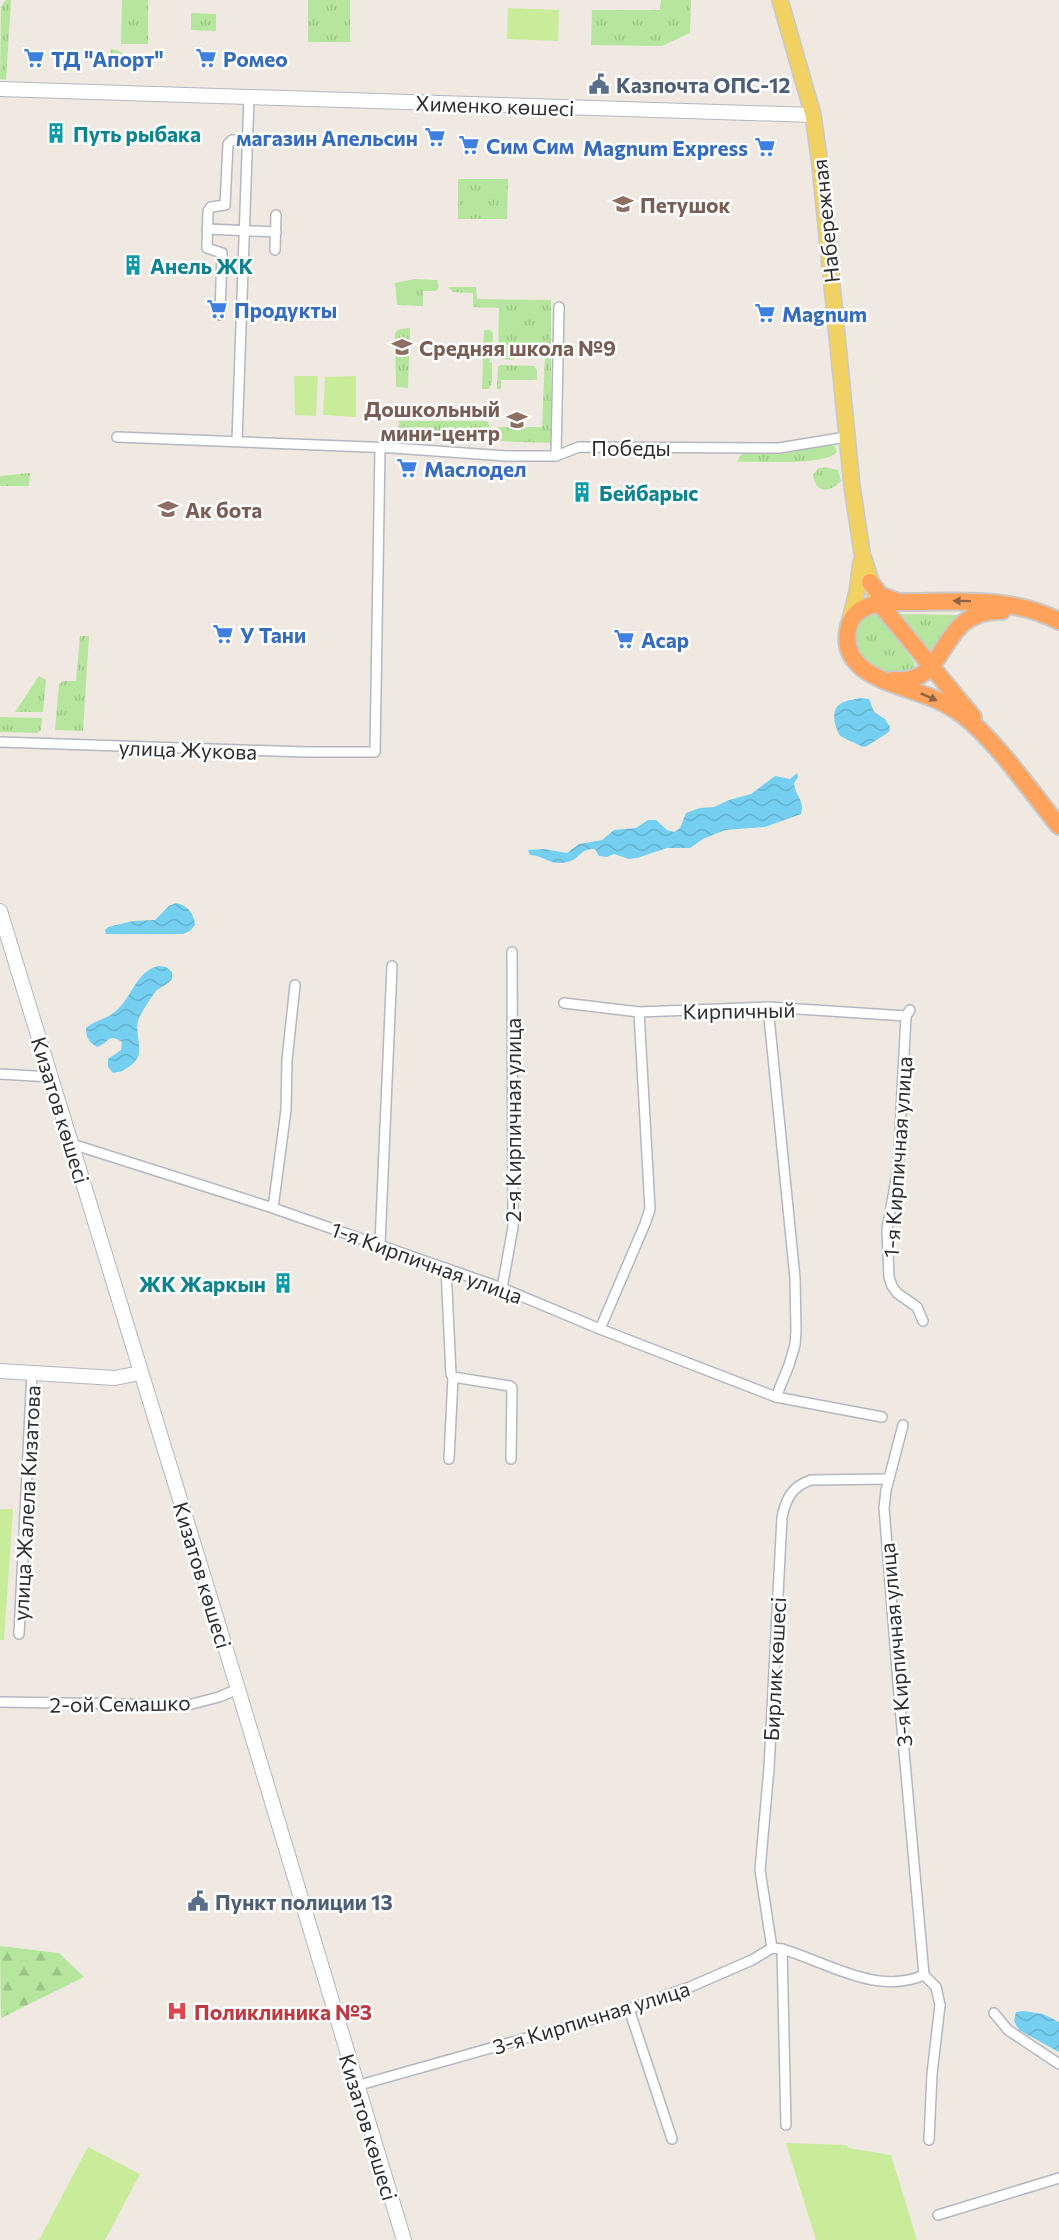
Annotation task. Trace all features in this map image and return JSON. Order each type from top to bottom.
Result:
[{"type":"highway","points":[[870,582],[885,598],[909,602]]},
{"type":"highway","points":[[1014,770],[963,715],[932,698],[875,677],[862,668],[853,657],[848,640],[849,624],[862,609],[880,604],[909,602],[1002,603],[1021,606],[1059,621]]},
{"type":"highway","points":[[880,604],[1059,826]]},
{"type":"highway","points":[[875,677],[896,681],[910,680],[922,675],[932,666],[956,629],[970,617],[980,613],[1014,612],[1039,620],[1059,630]]},
{"type":"highway","points":[[910,680],[917,674],[920,664],[920,655],[914,644]]},
{"type":"main road","name":"Набережная","points":[[780,0],[813,115],[829,251],[846,437],[862,553],[870,582],[880,604]]},
{"type":"main road","name":"Хименко көшесі","points":[[0,89],[813,115]]},
{"type":"main road","name":"Набережная","points":[[849,624],[857,592],[862,553]]},
{"type":"main road","name":"Кизатов көшесі","points":[[0,911],[404,2240]]},
{"type":"main road","points":[[0,1371],[115,1378],[140,1373]]},
{"type":"street","points":[[237,441],[249,97]]},
{"type":"street","points":[[220,315],[222,253],[208,249],[209,208],[223,207],[225,204],[228,144],[232,140],[248,140]]},
{"type":"street","points":[[275,250],[276,215]]},
{"type":"street","points":[[207,229],[276,232]]},
{"type":"street","points":[[556,456],[559,307]]},
{"type":"street","name":"Победы","points":[[117,437],[237,441],[506,456],[556,456],[579,447],[779,448],[846,437]]},
{"type":"street","name":"улица Жукова","points":[[0,742],[375,752],[380,448]]},
{"type":"street","name":"2-я Кирпичная улица","points":[[502,1288],[513,1218],[512,952]]},
{"type":"street","points":[[380,1244],[392,966]]},
{"type":"street","points":[[273,1208],[286,1110],[287,1060],[295,985]]},
{"type":"street","name":"Кирпичный","points":[[564,1003],[639,1012],[768,1007],[908,1013]]},
{"type":"street","points":[[768,1007],[795,1278],[796,1330],[792,1355],[776,1397]]},
{"type":"street","points":[[600,1329],[650,1209],[639,1012]]},
{"type":"street","name":"1-я Кирпичная улица","points":[[908,1013],[898,1169],[887,1229],[889,1277],[897,1293],[917,1307],[923,1321]]},
{"type":"street","points":[[0,1074],[51,1077]]},
{"type":"street","name":"1-я Кирпичная улица","points":[[72,1144],[380,1244],[502,1288],[600,1329],[776,1397],[882,1417]]},
{"type":"street","points":[[446,1268],[451,1374],[453,1377],[449,1459]]},
{"type":"street","name":"улица Жалела Кизатова","points":[[19,1634],[32,1372]]},
{"type":"street","points":[[453,1377],[512,1388],[511,1459]]},
{"type":"street","name":"3-я Кирпичная улица","points":[[903,1425],[884,1508],[924,1975],[936,1987],[940,2005],[932,2074],[929,2140]]},
{"type":"street","name":"Бирлик көшесі","points":[[786,2125],[777,1948],[760,1870],[769,1768],[782,1517],[788,1497],[798,1485],[811,1479],[889,1479]]},
{"type":"street","name":"2-ой Семашко","points":[[0,1702],[188,1705],[238,1689]]},
{"type":"street","points":[[777,1948],[859,1977],[880,1981],[904,1982],[924,1975]]},
{"type":"street","name":"3-я Кирпичная улица","points":[[356,2086],[629,2009],[690,1988],[777,1948]]},
{"type":"street","points":[[629,2009],[672,2139]]},
{"type":"street","points":[[994,2013],[1008,2030],[1059,2064]]},
{"type":"street","points":[[938,2215],[1059,2178]]},
{"type":"green space","points":[[6,0],[11,0],[6,80],[0,79],[1,7]]},
{"type":"green space","points":[[122,0],[148,0],[148,44],[121,44]]},
{"type":"green space","points":[[308,0],[350,0],[350,42],[308,42]]},
{"type":"green space","points":[[661,0],[691,0],[690,33],[662,46],[591,45],[592,10],[660,10]]},
{"type":"green space","points":[[508,8],[559,10],[558,41],[507,39]]},
{"type":"green space","points":[[191,13],[216,14],[216,31],[191,30]]},
{"type":"green space","points":[[111,49],[129,57],[129,66],[110,65]]},
{"type":"green space","points":[[458,179],[508,179],[507,219],[458,219]]},
{"type":"green space","points":[[415,279],[437,280],[439,287],[436,291],[423,291],[423,306],[397,305],[395,283]]},
{"type":"green space","points":[[448,287],[476,287],[477,299],[551,300],[551,443],[495,441],[495,430],[498,427],[542,427],[545,356],[538,355],[538,347],[520,347],[518,357],[513,360],[502,359],[498,354],[499,308],[473,307],[473,293],[453,292]]},
{"type":"green space","points":[[410,328],[408,388],[396,387],[395,333],[399,329]]},
{"type":"green space","points":[[484,330],[490,330],[493,333],[492,357],[489,362],[492,363],[492,382],[489,389],[482,389]]},
{"type":"green space","points":[[500,365],[534,366],[537,370],[537,380],[501,380],[501,389],[497,389]]},
{"type":"green space","points":[[294,376],[318,376],[316,416],[295,415]]},
{"type":"green space","points":[[356,376],[356,417],[323,415],[325,377]]},
{"type":"green space","points":[[399,421],[487,421],[491,428],[490,441],[398,437]]},
{"type":"green space","points":[[823,445],[835,446],[837,452],[820,459],[806,461],[737,462],[745,453],[782,454]]},
{"type":"green space","points":[[824,467],[838,470],[841,481],[832,488],[824,490],[817,486],[813,475],[818,469]]},
{"type":"green space","points":[[30,473],[29,486],[0,486],[0,476]]},
{"type":"green space","points":[[875,612],[914,662],[915,670],[911,677],[880,672],[860,655],[854,636],[859,616]]},
{"type":"green space","points":[[891,614],[963,615],[930,660]]},
{"type":"green space","points":[[80,636],[89,636],[83,731],[55,730],[59,684],[63,681],[76,681]]},
{"type":"green space","points":[[39,676],[46,680],[43,712],[15,712]]},
{"type":"green space","points":[[0,717],[42,718],[41,730],[37,733],[0,732]]},
{"type":"green space","points":[[0,1509],[13,1509],[4,1640],[0,1640]]},
{"type":"green space","points":[[0,1946],[59,1953],[84,1977],[1,2018]]},
{"type":"green space","points":[[786,2143],[846,2145],[849,2148],[891,2155],[917,2240],[816,2240]]},
{"type":"green space","points":[[88,2147],[140,2174],[105,2240],[39,2240]]},
{"type":"water","points":[[859,698],[869,699],[874,712],[885,719],[890,727],[889,732],[863,747],[840,736],[834,719],[835,711],[840,704]]},
{"type":"water","points":[[797,773],[798,777],[794,783],[802,805],[801,814],[765,827],[725,830],[703,839],[690,848],[667,848],[629,859],[614,854],[607,857],[599,856],[595,849],[589,849],[571,861],[556,863],[530,855],[528,850],[544,849],[567,853],[579,844],[602,840],[614,830],[636,828],[648,820],[656,820],[667,830],[674,832],[680,828],[686,813],[700,808],[714,807],[751,794],[775,776],[790,779]]},
{"type":"water","points":[[176,903],[187,908],[192,914],[195,925],[190,931],[183,934],[106,934],[105,930],[108,927],[133,921],[155,920],[169,906]]},
{"type":"water","points":[[158,966],[166,967],[172,972],[172,979],[155,992],[139,1018],[137,1031],[139,1050],[136,1061],[124,1070],[113,1073],[108,1067],[108,1059],[121,1050],[122,1042],[111,1038],[97,1047],[88,1039],[86,1028],[114,1012],[145,973]]},
{"type":"water","points":[[1016,2012],[1043,2014],[1059,2022],[1059,2052],[1019,2030],[1014,2021]]},
{"type":"place","name":"ТД \"Апорт\"","points":[[34,58]]},
{"type":"place","name":"Ромео","points":[[206,58]]},
{"type":"place","name":"Казпочта ОПС-12","points":[[599,84]]},
{"type":"place","name":"Путь рыбака","points":[[56,133]]},
{"type":"place","name":"магазин Апельсин","points":[[435,137]]},
{"type":"place","name":"Сим Сим","points":[[469,145]]},
{"type":"place","name":"Magnum Express","points":[[765,147]]},
{"type":"place","name":"Петушок","points":[[623,204]]},
{"type":"place","name":"Анель ЖК","points":[[133,265]]},
{"type":"place","name":"Продукты","points":[[217,309]]},
{"type":"place","name":"Magnum","points":[[765,313]]},
{"type":"place","name":"Средняя школа №9","points":[[402,347]]},
{"type":"place","name":"Дошкольный мини-центр","points":[[517,420]]},
{"type":"place","name":"Маслодел","points":[[407,468]]},
{"type":"place","name":"Бейбарыс","points":[[582,492]]},
{"type":"place","name":"Ак бота","points":[[168,509]]},
{"type":"place","name":"У Тани","points":[[223,634]]},
{"type":"place","name":"Асар","points":[[624,639]]},
{"type":"place","name":"ЖК Жаркын","points":[[283,1283]]},
{"type":"place","name":"Пункт полиции 13","points":[[198,1901]]},
{"type":"place","name":"Поликлиника №3","points":[[177,2011]]}]
